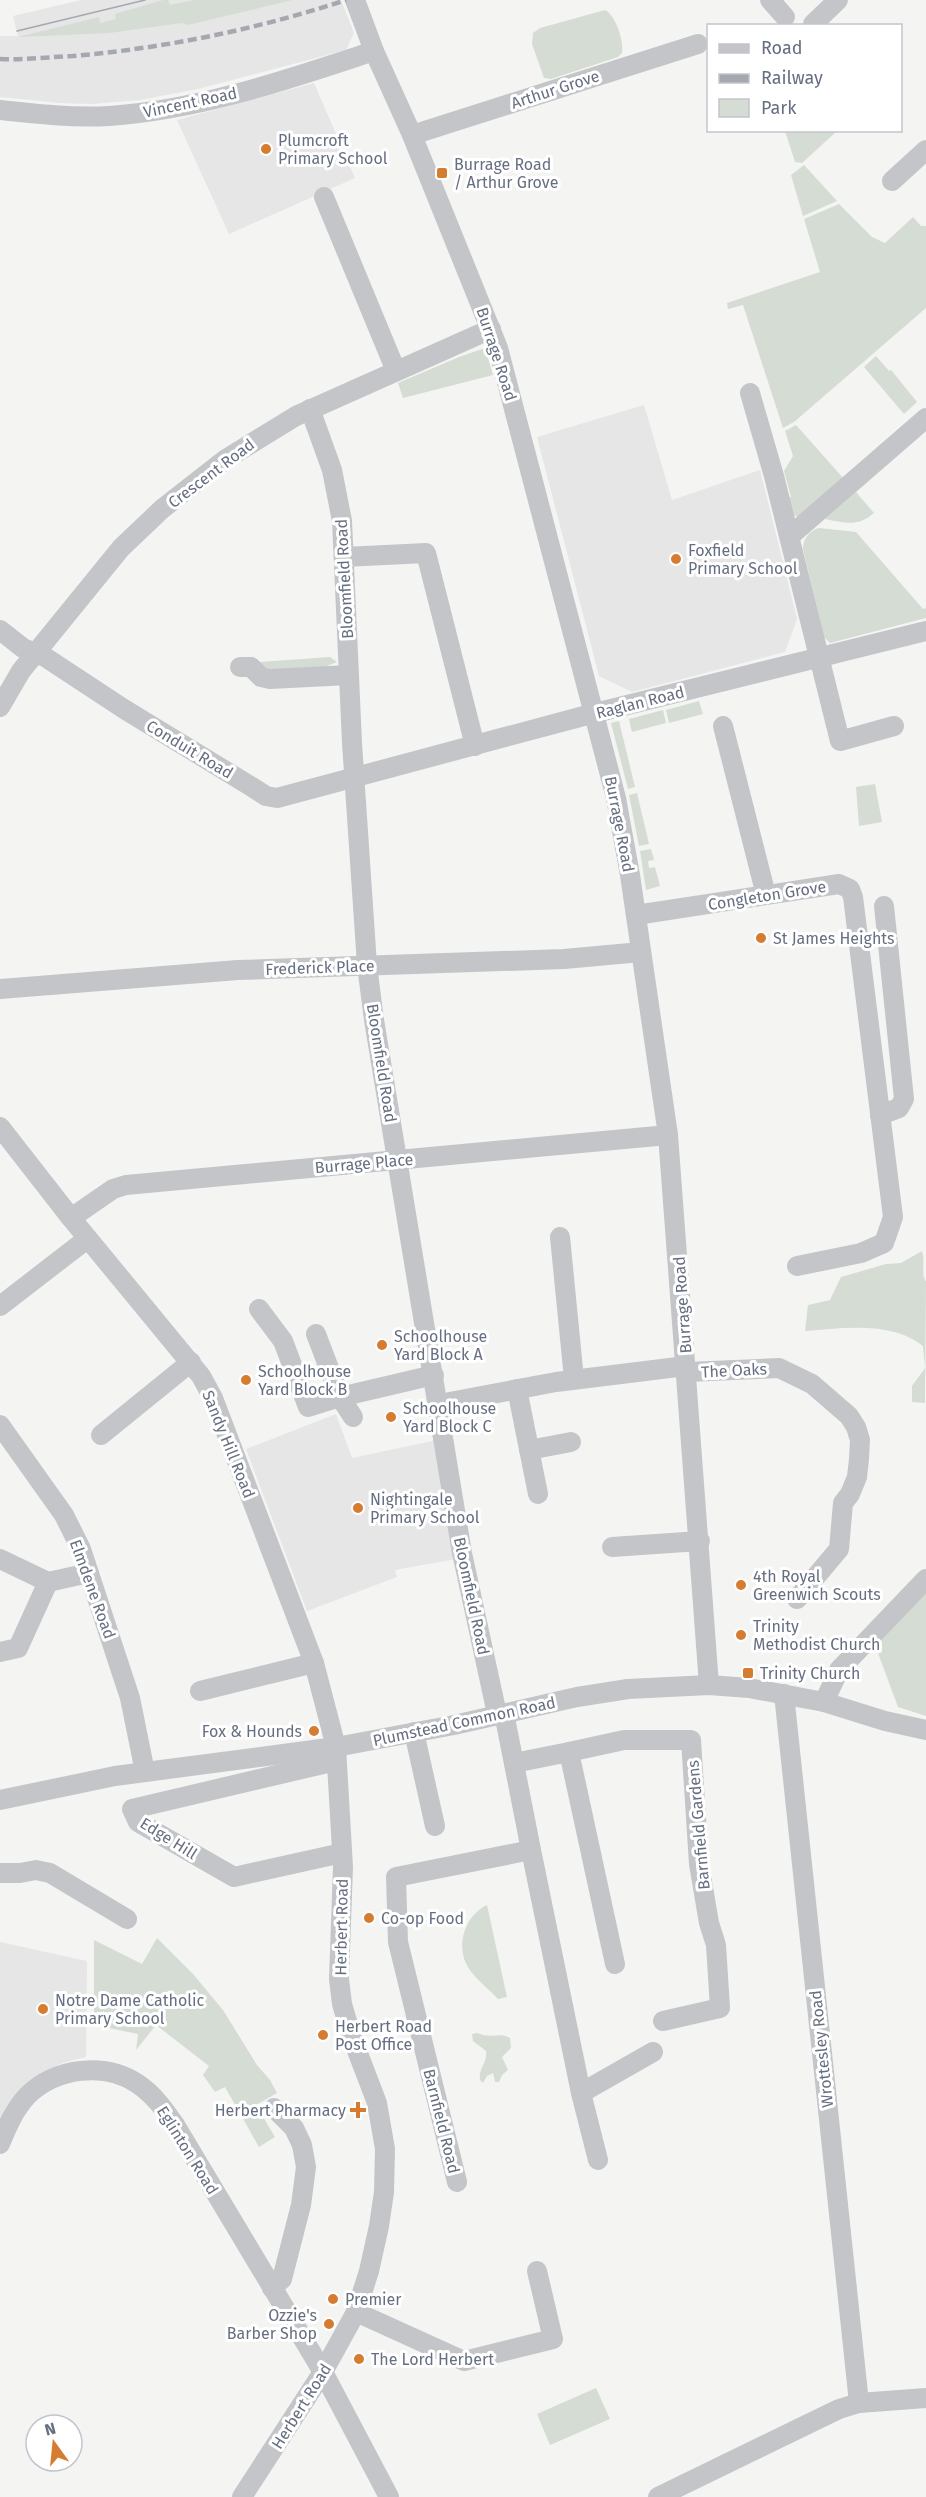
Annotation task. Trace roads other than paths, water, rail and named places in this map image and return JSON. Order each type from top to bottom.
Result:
[{"type":"street","points":[[770,0],[785,17]]},
{"type":"street","points":[[813,24],[838,0]]},
{"type":"street","name":"Burrage Road","points":[[356,2],[374,51],[412,135],[491,328],[505,372],[596,713],[625,840],[668,1135],[710,1685]]},
{"type":"street","name":"Arthur Grove","points":[[412,135],[698,44]]},
{"type":"street","name":"Vincent Road","points":[[0,110],[62,116],[108,116],[153,112],[306,74],[374,51]]},
{"type":"street","points":[[891,181],[926,150]]},
{"type":"street","points":[[324,197],[396,371]]},
{"type":"street","name":"Crescent Road","points":[[0,707],[21,671],[35,653],[121,548],[162,509],[234,454],[310,409],[491,328]]},
{"type":"street","points":[[750,393],[790,536],[840,741],[894,726]]},
{"type":"street","name":"Bloomfield Road","points":[[310,409],[339,494],[367,965],[374,1020],[462,1553],[500,1713]]},
{"type":"street","points":[[790,536],[926,418]]},
{"type":"street","points":[[344,557],[426,553],[475,746]]},
{"type":"street","name":"Conduit Road","points":[[0,630],[23,648],[35,653],[266,796],[277,798],[288,796],[356,777]]},
{"type":"street","name":"Raglan Road","points":[[356,777],[596,713],[926,631]]},
{"type":"street","points":[[240,667],[251,667],[261,677],[270,679],[349,675]]},
{"type":"street","points":[[723,726],[766,896]]},
{"type":"street","name":"Congleton Grove","points":[[636,915],[839,884],[850,889],[853,897],[893,1217],[884,1243],[861,1253],[797,1266]]},
{"type":"street","points":[[880,1115],[899,1108],[904,1099],[884,906]]},
{"type":"street","name":"Frederick Place","points":[[0,989],[238,970],[564,959],[641,952]]},
{"type":"street","name":"Sandy Hill Road","points":[[0,1127],[87,1239],[191,1362],[213,1398],[314,1663],[336,1754]]},
{"type":"street","name":"Burrage Place","points":[[71,1218],[112,1189],[126,1185],[668,1135]]},
{"type":"street","points":[[560,1237],[574,1379]]},
{"type":"street","points":[[0,1306],[87,1239]]},
{"type":"street","points":[[259,1309],[283,1341],[308,1407],[340,1397],[434,1375]]},
{"type":"street","points":[[316,1334],[340,1397],[353,1417]]},
{"type":"street","points":[[101,1435],[191,1362]]},
{"type":"street","name":"The Oaks","points":[[439,1404],[574,1379],[686,1369],[779,1368],[812,1384],[849,1416],[856,1427],[860,1440],[859,1459],[857,1477],[850,1494],[843,1503],[839,1550],[797,1599]]},
{"type":"street","points":[[517,1389],[538,1494]]},
{"type":"street","name":"Elmdene Road","points":[[0,1425],[64,1515],[89,1573],[130,1698],[146,1772]]},
{"type":"street","points":[[529,1449],[571,1442]]},
{"type":"street","points":[[612,1547],[699,1540]]},
{"type":"street","points":[[0,1559],[48,1582],[89,1573]]},
{"type":"street","points":[[824,1702],[839,1670],[926,1579]]},
{"type":"street","points":[[0,1652],[18,1648],[48,1582]]},
{"type":"street","points":[[200,1691],[314,1663]]},
{"type":"street","name":"Plumstead Common Road","points":[[0,1800],[51,1788],[146,1772],[336,1754],[414,1732],[577,1697],[628,1689],[710,1685],[749,1688],[824,1702],[885,1721],[926,1730]]},
{"type":"street","name":"Wrottesley Road","points":[[784,1694],[859,2403]]},
{"type":"street","points":[[500,1713],[514,1763],[581,2093],[598,2160]]},
{"type":"street","points":[[414,1732],[435,1826]]},
{"type":"street","name":"Barnfield Gardens","points":[[514,1763],[624,1740],[691,1740],[699,1864],[716,1945],[720,2008],[663,2021]]},
{"type":"street","points":[[569,1752],[615,1964]]},
{"type":"street","name":"Edge Hill","points":[[336,1754],[313,1766],[132,1809],[138,1822],[234,1877],[342,1853]]},
{"type":"street","name":"Herbert Road","points":[[242,2497],[323,2372],[356,2312],[369,2271],[384,2192],[385,2149],[377,2103],[342,2004],[338,1961],[342,1853],[336,1754]]},
{"type":"street","name":"Barnfield Road","points":[[457,2182],[398,1942],[396,1877],[531,1850]]},
{"type":"street","points":[[0,1873],[36,1870],[50,1873],[127,1919]]},
{"type":"street","points":[[581,2093],[653,2052]]},
{"type":"street","name":"Eglinton Road","points":[[0,2144],[16,2109],[28,2095],[54,2078],[71,2072],[90,2070],[120,2075],[136,2082],[154,2097],[166,2111],[323,2372],[390,2497]]},
{"type":"street","points":[[272,2288],[282,2279],[301,2205],[306,2167],[302,2145],[294,2128],[274,2108]]},
{"type":"street","points":[[356,2312],[464,2361],[553,2339],[537,2271]]},
{"type":"street","points":[[658,2497],[839,2409],[859,2403],[926,2397]]},
{"type":"tram line","points":[[17,31],[145,0]]},
{"type":"railway","points":[[0,59],[73,56],[143,48],[211,36],[279,20],[346,0]]},
{"type":"place","name":"Plumcroft Primary School","points":[[266,149]]},
{"type":"place","name":"Burrage Road / Arthur Grove","points":[[442,173]]},
{"type":"place","name":"Foxfield Primary School","points":[[676,559]]},
{"type":"place","name":"St James Heights","points":[[761,938]]},
{"type":"place","name":"Schoolhouse Yard Block A","points":[[382,1345]]},
{"type":"place","name":"Schoolhouse Yard Block B","points":[[246,1380]]},
{"type":"place","name":"Schoolhouse Yard Block C","points":[[391,1417]]},
{"type":"place","name":"Nightingale Primary School","points":[[358,1508]]},
{"type":"place","name":"4th Royal Greenwich Scouts","points":[[741,1585]]},
{"type":"place","name":"Trinity Methodist Church","points":[[741,1635]]},
{"type":"place","name":"Trinity Church","points":[[748,1673]]},
{"type":"place","name":"Fox & Hounds","points":[[314,1731]]},
{"type":"place","name":"Co-op Food","points":[[369,1918]]},
{"type":"place","name":"Notre Dame Catholic Primary School","points":[[43,2009]]},
{"type":"place","name":"Herbert Road Post Office","points":[[323,2035]]},
{"type":"place","name":"Herbert Pharmacy","points":[[358,2110]]},
{"type":"place","name":"Premier","points":[[333,2299]]},
{"type":"place","name":"Ozzie's Barber Shop","points":[[329,2324]]},
{"type":"place","name":"The Lord Herbert","points":[[359,2359]]}]
